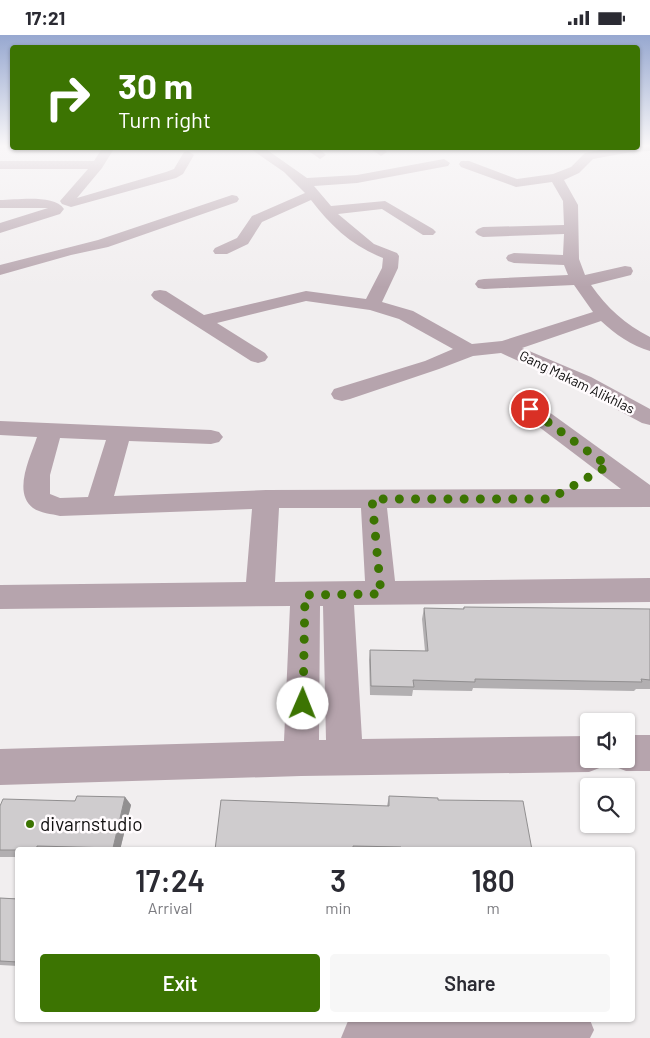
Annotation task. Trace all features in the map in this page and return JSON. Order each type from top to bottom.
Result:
[{"type":"street","points":[[74,193],[67,201],[71,203],[79,202],[110,193]]},
{"type":"street","points":[[501,193],[507,193]]},
{"type":"street","points":[[565,193],[571,205],[572,260],[580,281],[610,319],[650,345]]},
{"type":"street","points":[[221,251],[243,241],[257,219],[314,194],[327,211],[368,247],[391,256],[392,261],[372,305]]},
{"type":"street","points":[[0,270],[68,251],[102,244],[232,199]]},
{"type":"street","points":[[0,205],[47,204],[53,205],[57,209],[0,228]]},
{"type":"street","points":[[327,211],[385,205],[428,232]]},
{"type":"street","points":[[483,231],[570,229]]},
{"type":"street","points":[[514,258],[572,260]]},
{"type":"street","points":[[484,285],[580,281],[625,271]]},
{"type":"street","points":[[160,295],[258,357]]},
{"type":"street","points":[[203,321],[298,297],[372,305],[406,315],[469,350]]},
{"type":"street","points":[[583,333],[610,319]]},
{"type":"street","points":[[342,394],[432,365],[469,350],[504,347],[610,319]]},
{"type":"street","name":"Gang Makam Alikhlas","points":[[504,347],[583,382],[650,418]]},
{"type":"street","points":[[530,409],[650,498]]},
{"type":"street","points":[[0,428],[211,437]]},
{"type":"street","points":[[51,430],[35,485],[38,498],[45,504],[60,507],[266,499],[650,498]]},
{"type":"street","points":[[98,506],[120,432]]},
{"type":"street","points":[[550,499],[608,466]]},
{"type":"street","points":[[260,595],[266,499]]},
{"type":"street","points":[[372,499],[381,594]]},
{"type":"street","points":[[0,597],[338,595],[650,590]]},
{"type":"street","points":[[301,758],[305,595]]},
{"type":"street","points":[[338,595],[345,757]]},
{"type":"street","points":[[0,767],[301,758],[580,753]]},
{"type":"street","points":[[635,753],[650,753]]},
{"type":"street","points":[[365,1038],[570,1030]]},
{"type":"building","points":[[464,607],[650,609],[650,680],[641,679],[642,682],[475,679],[475,682],[413,680],[414,687],[371,686],[370,650],[428,651],[424,608],[464,609]]},
{"type":"building","points":[[77,796],[125,797],[113,847],[37,846],[15,847],[15,850],[0,850],[0,806],[3,799],[75,801]]},
{"type":"building","points":[[389,796],[438,798],[438,800],[523,801],[531,847],[215,847],[221,800],[389,806]]},
{"type":"building","points":[[0,898],[15,899],[15,962],[0,961]]},
{"type":"place","name":"divarnstudio","points":[[30,824]]},
{"type":"route","points":[[303,704],[305,595],[381,594],[372,499],[550,499],[608,466],[530,409]]}]
